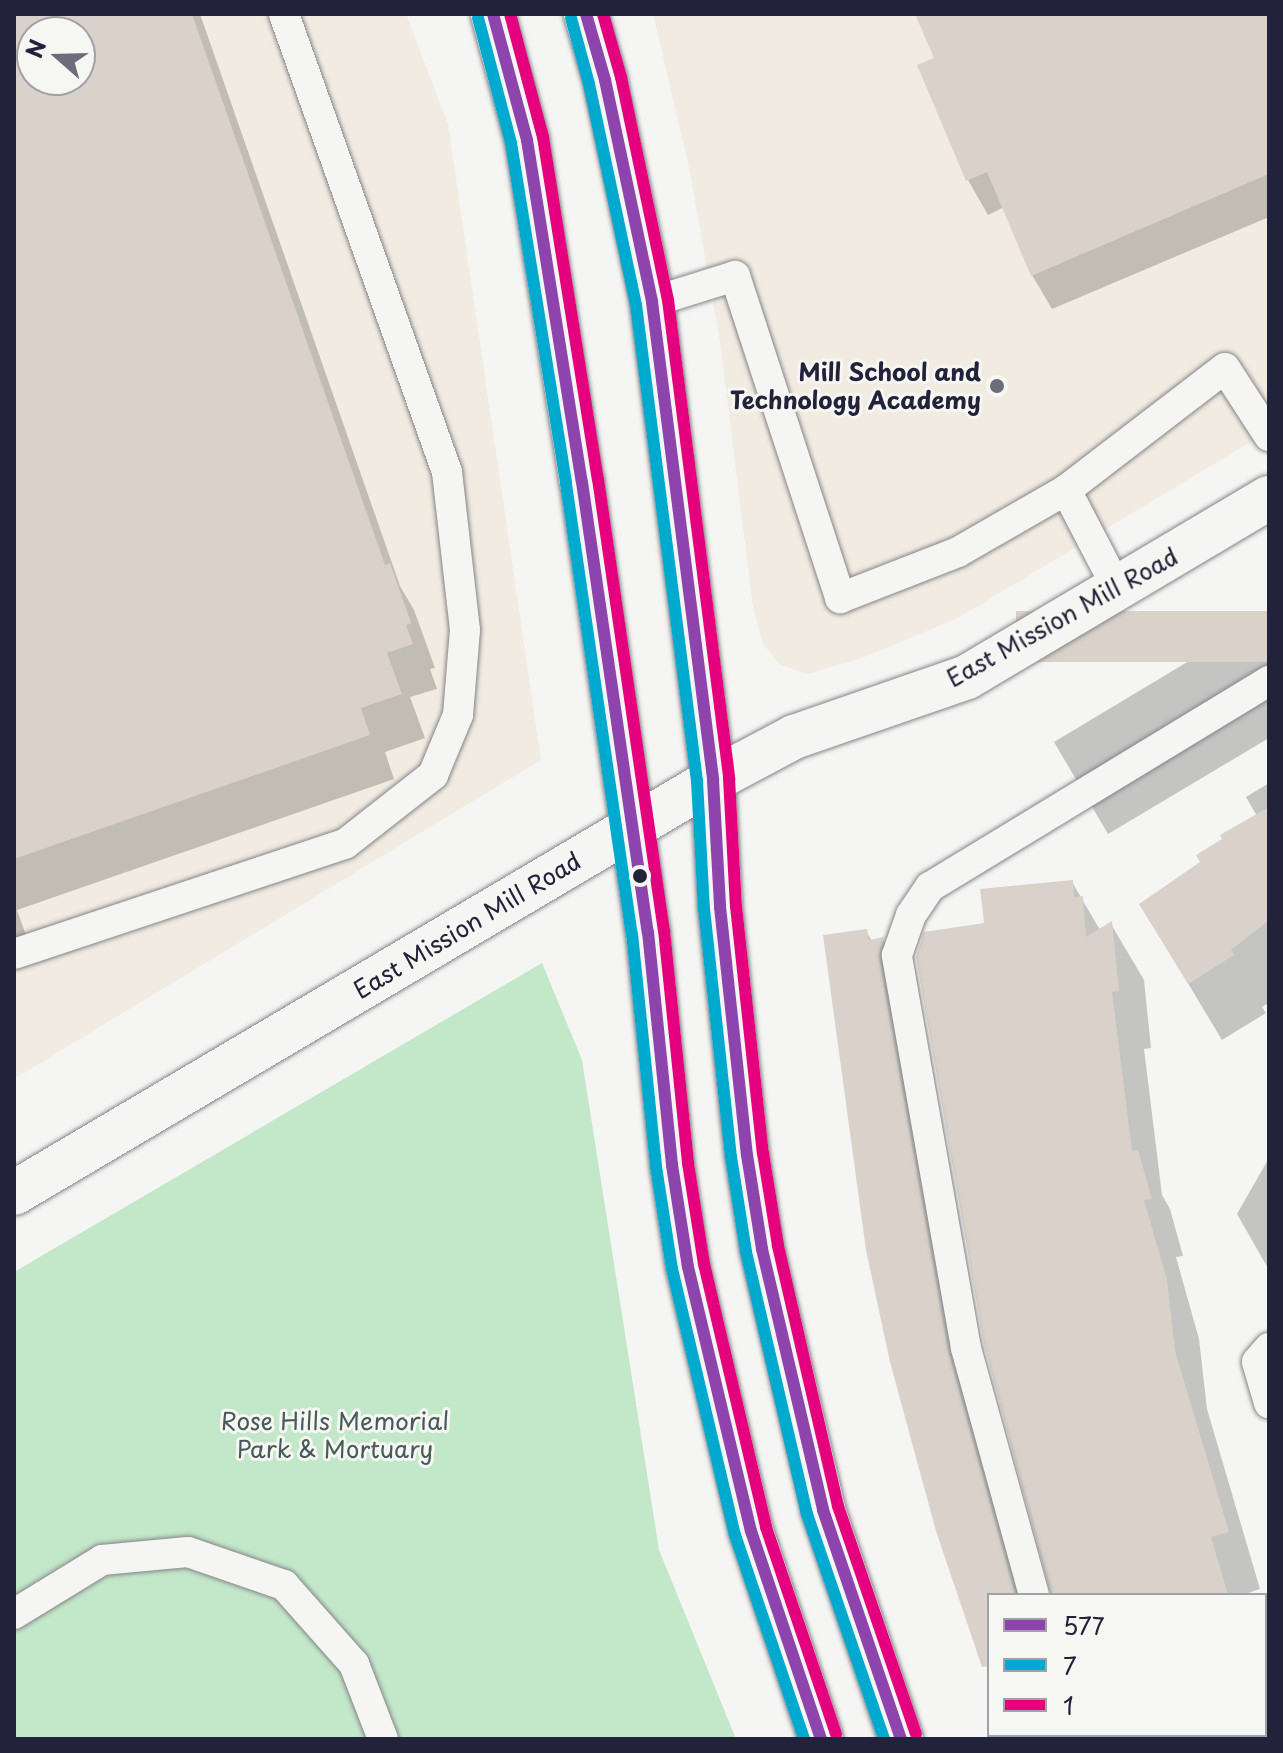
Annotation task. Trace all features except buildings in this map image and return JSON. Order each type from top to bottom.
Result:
[{"type":"main road","points":[[493,14],[527,140],[633,827],[648,932],[672,1165],[688,1267],[751,1531],[821,1739]]},
{"type":"main road","points":[[586,14],[605,80],[652,302],[713,780],[721,922],[747,1155],[762,1249],[823,1510],[901,1739]]},
{"type":"main road","name":"East Mission Mill Road","points":[[14,1193],[713,780],[794,737],[967,677],[1269,498]]},
{"type":"lane","points":[[14,954],[345,844],[433,775],[458,715],[465,630],[447,472],[284,14]]},
{"type":"lane","points":[[652,302],[735,276],[840,598],[958,552],[1066,490],[1225,368],[1269,436]]},
{"type":"lane","points":[[1066,490],[1117,588]]},
{"type":"lane","points":[[1033,1593],[966,1348],[897,955],[911,915],[930,887],[1269,681]]},
{"type":"lane","points":[[1269,1348],[1257,1362],[1269,1403]]},
{"type":"lane","points":[[14,1614],[102,1560],[188,1552],[216,1561],[284,1585],[354,1664],[383,1739]]},
{"type":"shaded area","points":[[14,14],[406,14],[448,124],[541,760],[14,1079]]},
{"type":"shaded area","name":"Mill School and Technology Academy","points":[[653,14],[1269,14],[1269,431],[958,618],[862,658],[807,674],[781,665],[763,644],[753,607],[720,341],[689,167]]},
{"type":"green space","name":"Rose Hills Memorial Park & Mortuary","points":[[542,963],[582,1060],[659,1550],[736,1739],[14,1739],[14,1272]]},
{"type":"transit line","name":"577","points":[[493,14],[527,140],[582,482],[648,932],[672,1165],[688,1267],[751,1531],[821,1739]]},
{"type":"transit line","name":"1","points":[[510,14],[543,137],[598,479],[664,930],[688,1163],[704,1264],[766,1527],[836,1734]]},
{"type":"transit line","name":"577","points":[[586,14],[605,80],[652,302],[713,780],[720,907],[747,1155],[762,1249],[823,1510],[901,1739]]},
{"type":"transit line","name":"1","points":[[603,14],[621,77],[668,300],[729,778],[736,906],[763,1153],[778,1246],[838,1506],[916,1734]]},
{"type":"transit line","name":"7","points":[[478,18],[511,143],[566,484],[632,934],[656,1167],[672,1269],[735,1535],[804,1739]]},
{"type":"transit line","name":"7","points":[[571,18],[589,84],[636,305],[697,781],[704,909],[731,1157],[746,1252],[807,1514],[884,1739]]},
{"type":"place","name":"Mill School and Technology Academy","points":[[997,386]]}]
